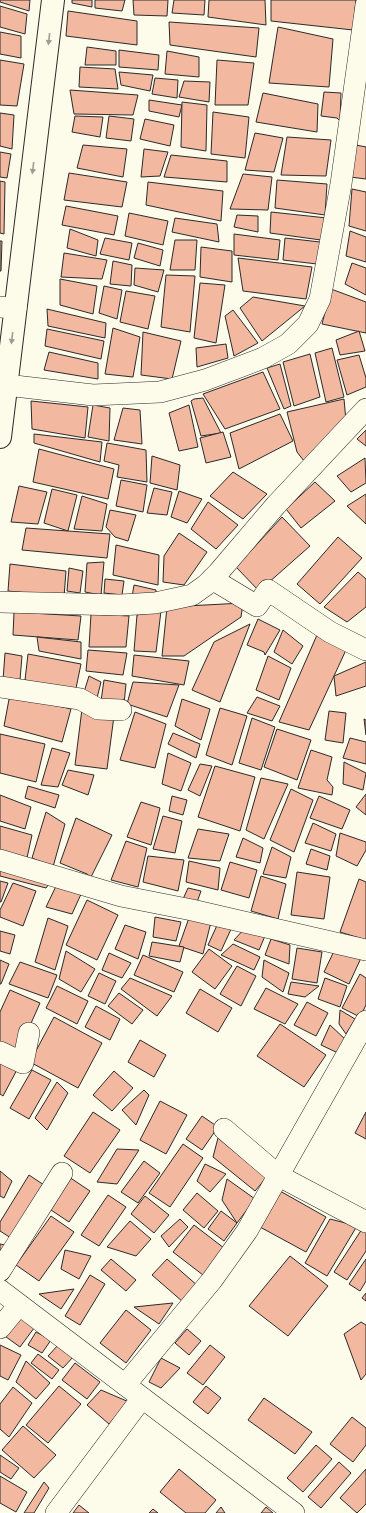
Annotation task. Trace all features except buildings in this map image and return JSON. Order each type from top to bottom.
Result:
[{"type":"highway","points":[[0,437],[6,385],[8,308],[53,0]]},
{"type":"street","points":[[6,385],[93,395],[160,392],[205,380],[263,358],[288,344],[308,324],[320,300],[353,104],[366,5]]},
{"type":"street","points":[[0,602],[120,605],[155,603],[192,595],[212,579],[276,505],[366,409]]},
{"type":"street","points":[[212,579],[257,606],[268,590],[330,632],[366,650]]},
{"type":"street","points":[[0,687],[80,699],[98,709],[121,710]]},
{"type":"street","points":[[0,860],[121,896],[192,910],[366,950]]},
{"type":"street","points":[[125,1385],[212,1280],[247,1231],[366,1021]]},
{"type":"street","points":[[0,1052],[23,1064],[29,1032]]},
{"type":"street","points":[[224,1129],[279,1176],[366,1222]]},
{"type":"street","points":[[0,1271],[62,1173]]},
{"type":"street","points":[[0,1290],[294,1513]]},
{"type":"street","points":[[0,1328],[19,1305]]},
{"type":"street","points":[[56,1513],[142,1398]]}]
